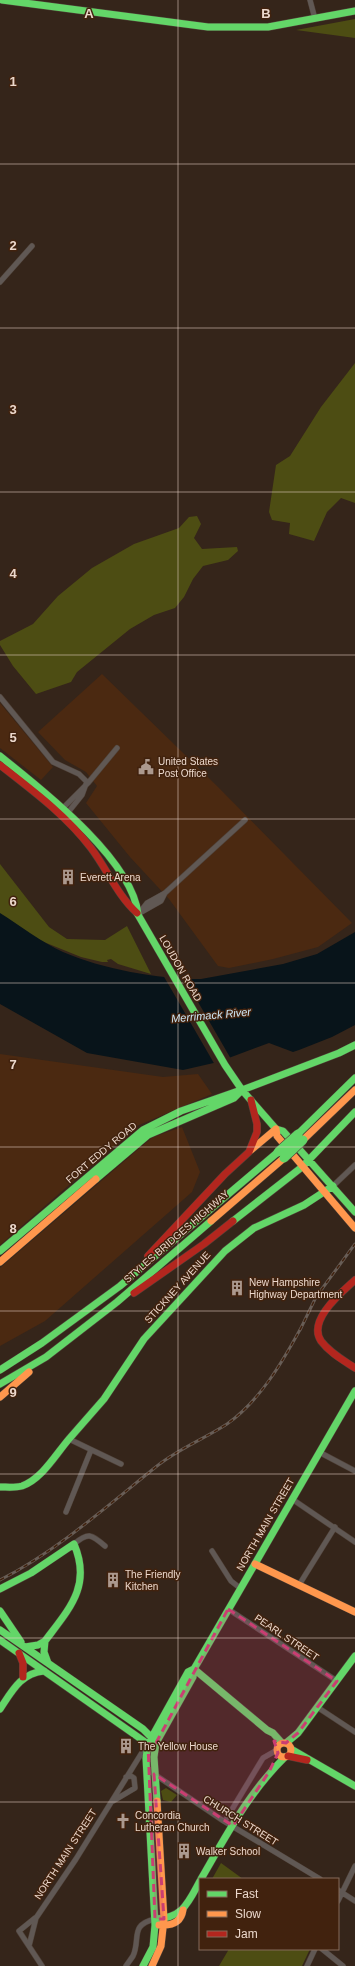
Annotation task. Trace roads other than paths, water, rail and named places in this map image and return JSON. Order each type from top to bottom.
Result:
[{"type":"main road","points":[[2,0],[208,27],[261,27],[355,11]]},
{"type":"main road","name":"LOUDON ROAD","points":[[0,756],[63,813]]},
{"type":"main road","name":"LOUDON ROAD","points":[[0,765],[98,842],[112,860],[138,902],[138,914],[225,1065],[242,1090],[276,1129],[283,1131],[324,1192],[355,1228]]},
{"type":"main road","points":[[242,1090],[332,1056],[355,1045]]},
{"type":"main road","name":"STYLES BRIDGES HIGHWAY","points":[[300,1137],[355,1078]]},
{"type":"main road","name":"FORT EDDY ROAD","points":[[0,1251],[143,1130],[181,1111],[242,1090]]},
{"type":"main road","name":"FORT EDDY ROAD","points":[[0,1262],[148,1135],[175,1122],[234,1098],[242,1090]]},
{"type":"main road","name":"STYLES BRIDGES HIGHWAY","points":[[0,1384],[46,1357],[117,1302],[300,1137],[355,1090]]},
{"type":"main road","points":[[249,1152],[256,1132],[257,1124],[251,1100]]},
{"type":"main road","points":[[117,1302],[146,1286],[204,1244],[306,1164],[355,1112]]},
{"type":"main road","points":[[98,1303],[174,1231],[225,1174],[276,1129]]},
{"type":"main road","name":"STYLES BRIDGES HIGHWAY","points":[[0,1370],[42,1343],[98,1303],[281,1155]]},
{"type":"main road","name":"LOUDON ROAD","points":[[306,1164],[333,1186],[355,1212]]},
{"type":"main road","name":"STICKNEY AVENUE","points":[[0,1487],[22,1486],[35,1477],[104,1399],[144,1339],[225,1251],[254,1228],[304,1205],[333,1186]]},
{"type":"main road","points":[[355,1280],[325,1309],[320,1319],[319,1329],[321,1340],[327,1348],[355,1368]]},
{"type":"main road","points":[[0,1362],[20,1351],[42,1343]]},
{"type":"main road","points":[[0,1397],[46,1357]]},
{"type":"main road","name":"NORTH MAIN STREET","points":[[152,1741],[188,1672],[194,1669],[319,1452],[354,1397]]},
{"type":"main road","points":[[0,1590],[31,1573],[74,1544],[82,1563],[81,1582],[68,1609],[45,1641],[22,1650],[0,1640]]},
{"type":"main road","points":[[255,1564],[355,1612]]},
{"type":"main road","points":[[0,1611],[22,1650],[23,1677]]},
{"type":"main road","points":[[0,1630],[22,1650],[152,1741]]},
{"type":"main road","points":[[45,1641],[44,1652],[46,1667]]},
{"type":"main road","points":[[201,1878],[233,1826],[269,1772],[270,1768],[355,1656]]},
{"type":"main road","points":[[0,1709],[23,1677],[33,1671],[46,1667]]},
{"type":"main road","points":[[194,1669],[267,1730],[284,1749],[309,1760],[355,1786]]},
{"type":"main road","points":[[144,1966],[153,1947],[159,1922],[152,1741]]},
{"type":"main road","points":[[152,1741],[146,1758],[148,1802],[161,1946],[152,1966]]},
{"type":"main road","points":[[159,1922],[170,1926],[180,1919],[183,1910],[199,1882]]},
{"type":"street","points":[[310,0],[315,19]]},
{"type":"street","points":[[0,282],[32,246]]},
{"type":"street","points":[[0,697],[53,762],[79,774],[87,784]]},
{"type":"street","points":[[63,813],[82,795],[87,784],[117,748]]},
{"type":"street","points":[[138,914],[161,901],[165,893],[245,820]]},
{"type":"street","points":[[333,1186],[355,1165]]},
{"type":"street","points":[[69,1439],[121,1464]]},
{"type":"street","points":[[66,1512],[91,1450]]},
{"type":"street","points":[[319,1452],[355,1471]]},
{"type":"street","points":[[292,1499],[355,1542]]},
{"type":"street","points":[[299,1585],[335,1527]]},
{"type":"street","points":[[74,1544],[88,1535],[105,1546]]},
{"type":"street","points":[[212,1551],[230,1581],[240,1588]]},
{"type":"street","name":"PEARL STREET","points":[[228,1609],[337,1681]]},
{"type":"street","points":[[317,1707],[355,1732]]},
{"type":"street","name":"NORTH MAIN STREET","points":[[29,1946],[36,1918],[126,1777],[152,1741]]},
{"type":"street","points":[[225,1821],[263,1758],[284,1749]]},
{"type":"street","name":"CHURCH STREET","points":[[154,1774],[225,1821],[318,1878]]},
{"type":"street","name":"NORTH MAIN STREET","points":[[112,1801],[135,1788],[134,1778],[131,1776],[126,1777]]},
{"type":"street","points":[[355,1866],[340,1892],[355,1901]]},
{"type":"street","name":"NORTH MAIN STREET","points":[[29,1946],[19,1931],[36,1918]]},
{"type":"street","points":[[126,1966],[133,1956],[135,1940],[140,1926],[159,1922]]},
{"type":"street","points":[[29,1946],[42,1966]]},
{"type":"street","points":[[307,1966],[315,1950]]},
{"type":"street","points":[[323,1950],[343,1966]]},
{"type":"water","name":"Merrimack River","points":[[0,913],[47,944],[78,958],[130,972],[184,979],[201,979],[283,964],[317,954],[355,932],[355,1025],[332,1037],[293,1052],[269,1043],[218,1062],[183,1070],[87,1053],[0,1004]]},
{"type":"railway","points":[[300,1330],[316,1297],[355,1244]]},
{"type":"railway","points":[[0,1580],[42,1556],[62,1542],[165,1460],[227,1424],[239,1415],[270,1380],[302,1326]]},
{"type":"place","name":"United States Post Office","points":[[146,767]]},
{"type":"place","name":"Everett Arena","points":[[68,877]]},
{"type":"place","name":"New Hampshire Highway Department","points":[[237,1288]]},
{"type":"place","name":"The Friendly Kitchen","points":[[113,1580]]},
{"type":"place","name":"The Yellow House","points":[[126,1746]]},
{"type":"place","name":"Concordia Lutheran Church","points":[[123,1821]]},
{"type":"place","name":"Walker School","points":[[184,1851]]}]
